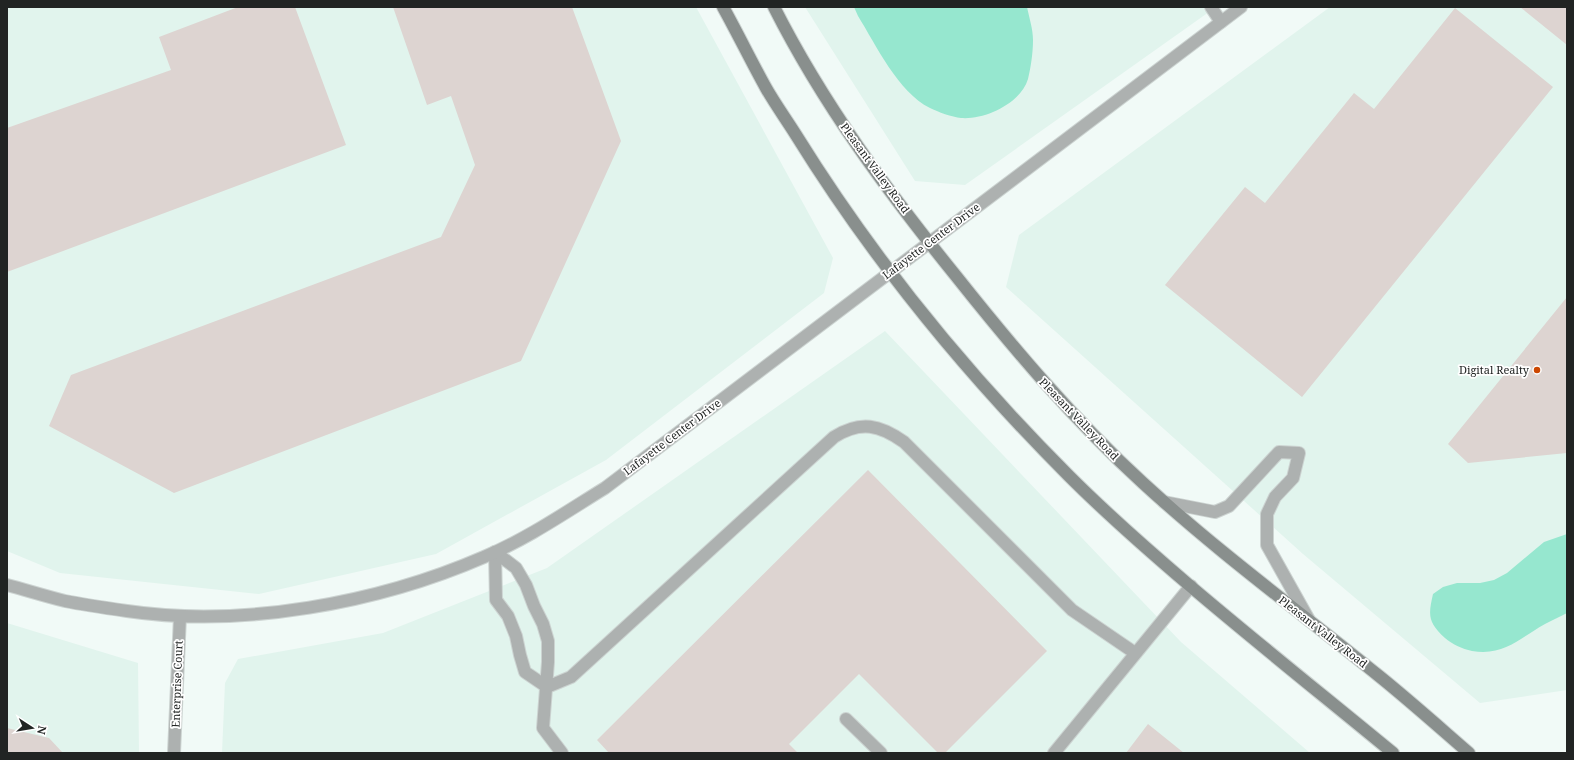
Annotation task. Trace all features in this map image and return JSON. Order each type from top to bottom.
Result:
[{"type":"main road","points":[[723,7],[767,89],[816,168],[889,272],[945,340],[1012,417],[1076,483],[1138,541],[1394,753]]},
{"type":"main road","name":"Pleasant Valley Road","points":[[774,7],[828,102],[872,166],[929,242],[1042,381],[1087,430],[1199,533],[1380,677],[1469,753]]},
{"type":"street","points":[[1211,7],[1222,22]]},
{"type":"street","name":"Lafayette Center Drive","points":[[7,585],[65,601],[128,612],[180,616],[242,615],[297,610],[380,593],[434,577],[494,552],[535,531],[605,488],[1241,7]]},
{"type":"street","points":[[547,687],[571,677],[834,437],[852,428],[862,426],[874,426],[883,429],[904,442],[1072,610],[1136,654]]},
{"type":"street","points":[[1164,502],[1215,512],[1229,506],[1279,452],[1299,453],[1292,478],[1275,497],[1267,514],[1267,545],[1310,622]]},
{"type":"street","points":[[494,552],[496,600],[508,616],[516,636],[525,672],[547,687]]},
{"type":"street","points":[[494,552],[516,568],[526,585],[543,624],[548,641],[547,687],[543,728],[562,753]]},
{"type":"street","points":[[1054,753],[1191,586]]},
{"type":"street","name":"Enterprise Court","points":[[174,753],[180,616]]},
{"type":"street","points":[[846,719],[881,753]]},
{"type":"shaded area","points":[[7,7],[696,7],[833,258],[824,293],[606,460],[436,554],[259,594],[60,573],[7,551]]},
{"type":"shaded area","points":[[805,7],[1216,7],[965,185],[915,181]]},
{"type":"shaded area","points":[[854,7],[1027,7],[1032,27],[1033,49],[1028,79],[1024,88],[1018,96],[1001,108],[981,116],[961,118],[930,108],[918,101],[898,80],[880,54]]},
{"type":"shaded area","points":[[1330,7],[1567,7],[1567,690],[1480,703],[1303,554],[1006,287],[1019,235]]},
{"type":"shaded area","points":[[885,331],[1181,642],[1310,753],[222,753],[225,683],[238,659],[383,633],[547,568]]},
{"type":"shaded area","points":[[1567,534],[1567,613],[1545,624],[1511,645],[1502,649],[1484,652],[1461,648],[1448,640],[1432,623],[1430,608],[1433,594],[1443,587],[1457,583],[1480,583],[1494,580],[1507,573],[1544,542]]},
{"type":"shaded area","points":[[7,623],[138,663],[139,753],[7,753]]},
{"type":"building","points":[[238,7],[295,7],[346,145],[7,272],[7,128],[171,70],[159,37]]},
{"type":"building","points":[[393,7],[572,7],[621,141],[521,361],[174,493],[49,426],[71,375],[441,237],[475,165],[451,96],[427,105]]},
{"type":"building","points":[[1520,7],[1567,7],[1567,45]]},
{"type":"building","points":[[1455,8],[1553,87],[1302,397],[1165,285],[1245,187],[1265,203],[1354,93],[1374,109]]},
{"type":"building","name":"Digital Realty","points":[[1567,297],[1567,453],[1468,463],[1448,444]]},
{"type":"building","points":[[868,470],[1047,651],[945,753],[938,753],[859,674],[789,744],[798,753],[609,753],[597,740]]},
{"type":"building","points":[[1148,724],[1184,753],[1126,753]]},
{"type":"building","points":[[7,728],[49,738],[63,753],[7,753]]},
{"type":"place","name":"Digital Realty","points":[[1537,370]]}]
